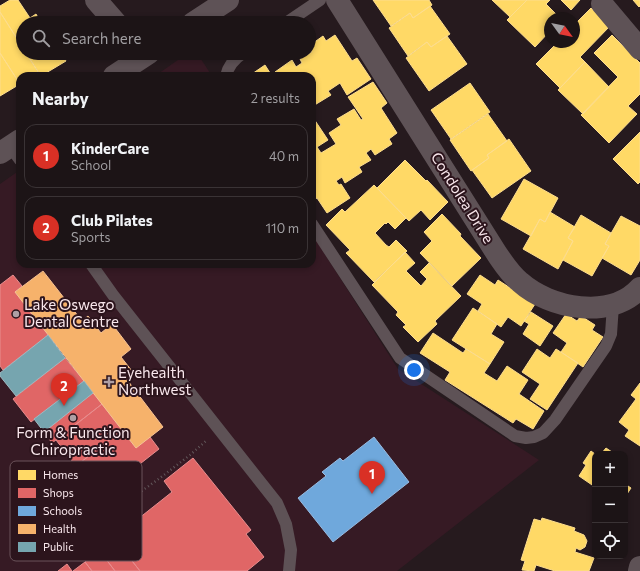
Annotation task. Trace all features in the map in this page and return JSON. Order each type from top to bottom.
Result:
[{"type":"street","points":[[96,0],[110,16]]},
{"type":"street","points":[[204,16],[228,0]]},
{"type":"street","name":"Condolea Drive","points":[[337,0],[497,254],[509,271],[520,282],[539,296],[554,302],[585,307],[613,305],[633,295],[640,288]]},
{"type":"street","points":[[602,4],[640,49]]},
{"type":"street","points":[[119,72],[135,60]]},
{"type":"street","points":[[639,571],[640,567]]},
{"type":"lane","points":[[296,16],[320,0]]},
{"type":"lane","points":[[227,72],[234,60]]},
{"type":"lane","points":[[316,230],[400,358],[408,365],[515,436],[526,438],[534,437],[543,433],[555,420],[606,346],[611,334],[613,305]]},
{"type":"lane","points":[[94,268],[113,295],[277,504],[286,524],[291,550],[289,571]]},
{"type":"path","points":[[142,490],[190,455],[218,429]]},
{"type":"shaded area","points":[[178,60],[202,60],[209,72],[161,72]]},
{"type":"shaded area","points":[[16,173],[16,268],[316,268],[316,240],[398,369],[539,460],[397,571],[0,571],[0,184]]},
{"type":"building: Homes","points":[[10,0],[18,0],[29,16],[16,16],[16,37],[0,12],[0,6]]},
{"type":"building: Homes","points":[[373,0],[429,0],[432,5],[413,18],[410,13],[391,26]]},
{"type":"building: Homes","points":[[492,0],[527,0],[510,17]]},
{"type":"building: Homes","points":[[527,0],[550,0],[546,4],[554,12],[544,12],[544,37],[535,47],[507,20]]},
{"type":"building: Homes","points":[[561,0],[580,0],[571,10]]},
{"type":"building: Homes","points":[[633,0],[640,0],[639,7]]},
{"type":"building: Homes","points":[[430,6],[450,34],[431,47],[427,42],[408,56],[389,28],[410,13],[413,18]]},
{"type":"building: Homes","points":[[591,8],[610,26],[580,57],[585,62],[560,88],[536,64],[552,48],[580,48],[580,19]]},
{"type":"building: Homes","points":[[0,12],[16,37],[16,60],[30,60],[38,72],[16,72],[16,78],[0,53]]},
{"type":"building: Homes","points":[[335,35],[352,61],[357,58],[371,79],[347,95],[340,83],[328,91],[331,95],[316,104],[316,72],[275,72],[292,60],[296,67],[302,63],[300,60],[316,60],[316,41],[323,36],[326,41]]},
{"type":"building: Homes","points":[[612,35],[640,63],[640,94],[628,106],[637,114],[609,143],[581,115],[618,77],[594,53]]},
{"type":"building: Homes","points":[[447,36],[467,64],[429,91],[406,58],[427,42],[431,47]]},
{"type":"building: Homes","points":[[0,53],[16,78],[16,86],[0,96]]},
{"type":"building: Homes","points":[[31,60],[66,61],[48,72],[38,72]]},
{"type":"building: Homes","points":[[585,62],[609,87],[583,114],[558,90]]},
{"type":"building: Homes","points":[[265,65],[269,72],[255,72]]},
{"type":"building: Homes","points":[[373,82],[387,103],[381,108],[397,133],[389,139],[392,144],[375,155],[371,149],[366,153],[371,160],[359,167],[362,172],[345,183],[342,177],[336,181],[339,185],[341,184],[350,198],[327,213],[316,199],[316,122],[328,140],[317,147],[321,153],[336,144],[329,133],[341,125],[337,119],[354,109],[361,120],[363,119],[348,97]]},
{"type":"building: Homes","points":[[470,83],[490,112],[451,139],[431,110]]},
{"type":"building: Homes","points":[[488,114],[507,141],[487,155],[489,158],[471,171],[450,140]]},
{"type":"building: Homes","points":[[640,132],[640,182],[638,184],[613,159]]},
{"type":"building: Homes","points":[[509,139],[531,171],[492,198],[472,170],[489,158],[487,155]]},
{"type":"building: Homes","points":[[405,160],[448,202],[430,220],[421,210],[409,221],[377,188]]},
{"type":"building: Homes","points":[[524,179],[558,198],[545,222],[540,219],[531,236],[501,219]]},
{"type":"building: Homes","points":[[374,185],[406,218],[395,229],[388,222],[375,233],[389,247],[396,240],[407,251],[374,282],[346,253],[350,250],[326,225],[342,209],[345,212]]},
{"type":"building: Homes","points":[[550,212],[575,227],[568,238],[573,241],[558,269],[523,249],[540,219],[545,222]]},
{"type":"building: Homes","points":[[442,214],[481,258],[452,286],[420,253],[432,241],[424,232]]},
{"type":"building: Homes","points":[[581,215],[611,233],[605,244],[609,246],[592,276],[563,260],[573,241],[568,238]]},
{"type":"building: Homes","points":[[621,216],[640,226],[640,260],[631,275],[602,258],[609,246],[605,244]]},
{"type":"building: Homes","points":[[405,252],[415,263],[406,271],[421,286],[427,279],[420,272],[429,263],[461,296],[435,321],[437,324],[418,342],[403,327],[406,325],[396,315],[398,312],[372,285]]},
{"type":"building: Homes","points":[[480,275],[495,285],[498,280],[535,304],[521,326],[508,317],[501,327],[478,311],[482,304],[467,294]]},
{"type":"building: Homes","points":[[473,308],[497,324],[491,334],[504,342],[490,364],[452,340]]},
{"type":"building: Homes","points":[[531,312],[553,326],[540,346],[523,334],[529,324],[524,321]]},
{"type":"building: Homes","points":[[566,314],[577,321],[581,316],[595,325],[592,330],[603,337],[583,367],[561,352],[567,343],[553,333]]},
{"type":"building: Homes","points":[[433,333],[463,353],[466,349],[490,364],[484,373],[497,381],[507,366],[528,380],[519,394],[544,411],[533,429],[516,419],[513,423],[445,380],[450,372],[420,353]]},
{"type":"building: Homes","points":[[537,349],[550,358],[556,349],[578,363],[547,410],[530,399],[540,384],[522,372]]},
{"type":"building: Homes","points":[[640,383],[640,446],[625,436],[629,430],[619,422],[636,399],[631,395]]},
{"type":"building: Homes","points":[[606,448],[610,451],[604,451]]},
{"type":"building: Homes","points":[[591,451],[592,485],[579,476],[586,465],[583,463]]},
{"type":"building: Homes","points":[[542,518],[575,528],[574,531],[584,535],[587,541],[585,547],[580,550],[576,548],[575,552],[594,559],[589,571],[555,571],[536,565],[534,571],[522,570],[525,561],[521,560],[534,519],[541,521]]},
{"type":"building: Shops","name":"Lake Oswego Dental Centre","points":[[13,275],[22,286],[15,292],[48,335],[3,370],[0,366],[0,285]]},
{"type":"building: Shops","points":[[65,358],[84,381],[31,422],[13,399]]},
{"type":"building: Shops","name":"Form & Function Chiropractic","points":[[93,393],[102,404],[52,443],[44,432]]},
{"type":"building: Shops","points":[[102,404],[122,430],[82,461],[72,461],[56,440]]},
{"type":"building: Shops","points":[[122,430],[136,448],[150,437],[159,449],[142,462],[142,461],[82,461]]},
{"type":"building: Shops","points":[[193,458],[251,530],[246,534],[264,557],[247,571],[140,571],[132,561],[142,561],[142,516],[172,492],[164,481]]},
{"type":"building: Shops","points":[[107,561],[132,561],[140,571],[115,571]]},
{"type":"building: Shops","points":[[107,561],[115,571],[92,571],[85,562]]},
{"type":"building: Shops","points":[[85,562],[92,571],[73,571]]},
{"type":"building: Shops","points":[[67,564],[72,571],[58,571]]},
{"type":"building: Schools","points":[[374,437],[409,482],[333,542],[298,498],[326,476],[322,472],[340,458],[343,461]]},
{"type":"building: Health","points":[[43,271],[82,321],[88,316],[101,333],[112,324],[131,349],[121,357],[132,371],[125,377],[163,427],[136,448],[15,292]]},
{"type":"building: Public","points":[[48,335],[65,358],[16,396],[0,376],[0,373]]},
{"type":"building: Public","points":[[84,381],[93,393],[44,432],[34,419]]},
{"type":"place","name":"Lake Oswego Dental Centre","points":[[16,314]]},
{"type":"place","name":"Eyehealth Northwest","points":[[109,382]]},
{"type":"place","name":"Club Pilates","points":[[64,406]]},
{"type":"place","name":"Form & Function Chiropractic","points":[[73,418]]},
{"type":"place","name":"KinderCare","points":[[372,494]]}]
